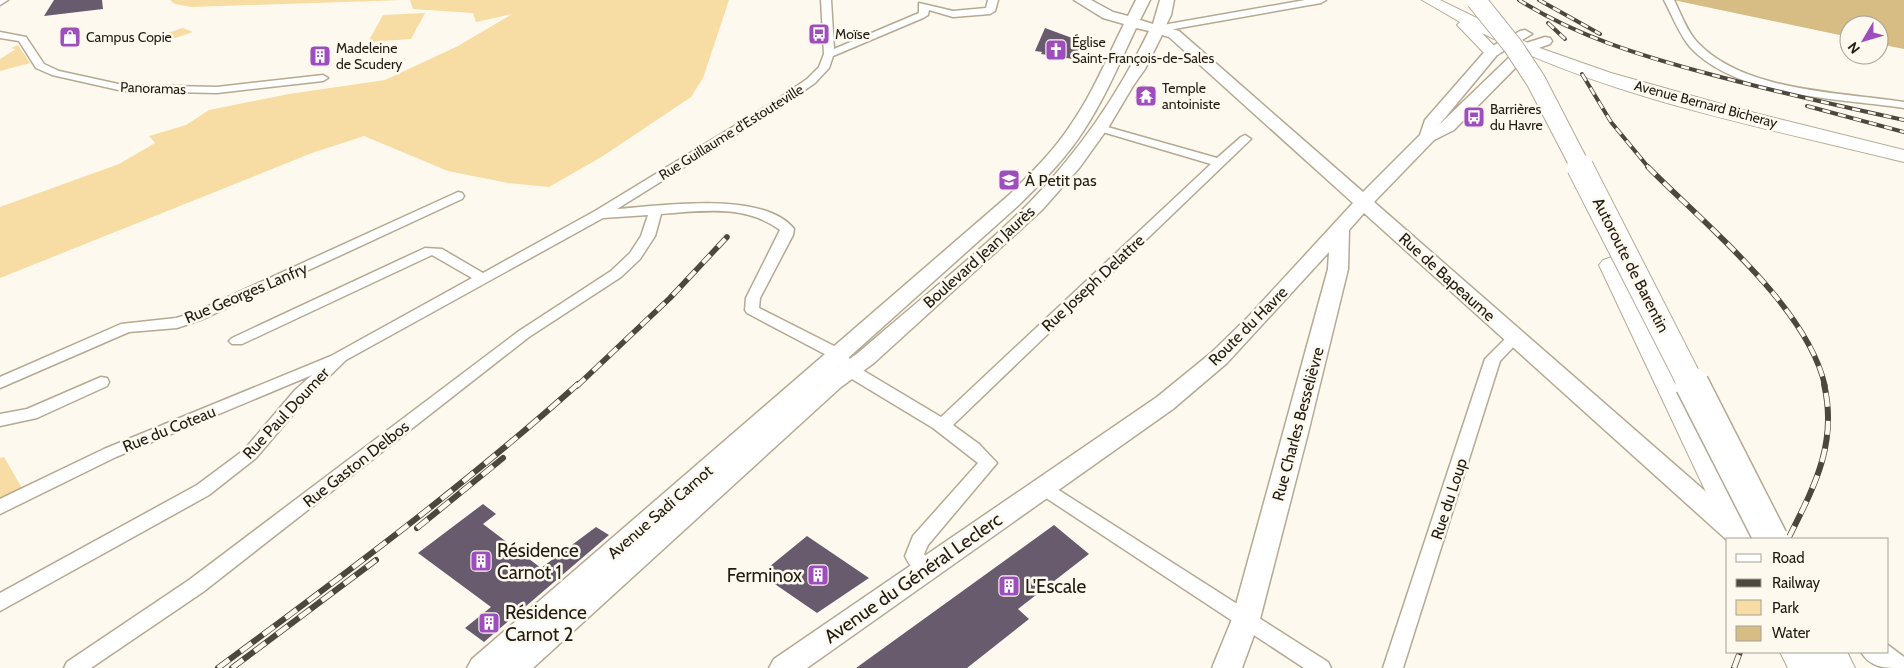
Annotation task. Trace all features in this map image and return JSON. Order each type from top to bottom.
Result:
[{"type":"highway","name":"Autoroute de Barentin","points":[[1463,0],[1499,47],[1534,107],[1744,538]]},
{"type":"highway","name":"Autoroute de Barentin","points":[[1476,0],[1513,46],[1536,81],[1770,538]]},
{"type":"highway","points":[[1800,653],[1807,668]]},
{"type":"highway","points":[[1828,653],[1836,668]]},
{"type":"main road","name":"Rue de Bapeaume","points":[[1081,0],[1096,10],[1145,27],[1174,34],[1743,538]]},
{"type":"main road","name":"Boulevard Jean Jaurès","points":[[844,362],[866,358],[1036,206],[1074,163],[1100,128],[1126,84],[1138,69],[1145,27],[1143,0]]},
{"type":"main road","name":"Boulevard Jean Jaurès","points":[[844,362],[1009,206],[1043,171],[1076,130],[1145,27],[1164,15],[1167,0]]},
{"type":"main road","points":[[1482,0],[1505,19],[1524,47]]},
{"type":"main road","points":[[1430,1],[1511,40]]},
{"type":"main road","points":[[1430,1],[1470,29],[1492,52]]},
{"type":"main road","name":"Avenue Bernard Bicheray","points":[[1511,40],[1562,62],[1633,85],[1904,156]]},
{"type":"main road","name":"Route du Havre","points":[[1428,136],[1431,123],[1492,52],[1511,40]]},
{"type":"main road","name":"Avenue Bernard Bicheray","points":[[1524,47],[1545,40],[1584,57],[1681,87],[1904,143]]},
{"type":"main road","name":"Route du Havre","points":[[1043,487],[1165,403],[1219,358],[1428,136],[1448,128],[1524,47]]},
{"type":"main road","name":"Rue Charles Besselièvre","points":[[1227,668],[1246,619],[1296,437],[1338,269],[1340,228]]},
{"type":"main road","name":"Avenue Sadi Carnot","points":[[482,668],[844,362]]},
{"type":"main road","name":"Avenue Sadi Carnot","points":[[513,668],[844,362]]},
{"type":"main road","name":"Avenue du Général Leclerc","points":[[784,668],[1043,487]]},
{"type":"main road","points":[[1876,653],[1896,668]]},
{"type":"street","points":[[826,0],[829,54],[849,49],[900,23],[920,17],[925,13],[922,5],[943,12],[963,15],[990,12],[993,0]]},
{"type":"street","points":[[1145,27],[1321,0]]},
{"type":"street","points":[[1669,0],[1694,44],[1710,58],[1730,70],[1785,87],[1904,104]]},
{"type":"street","name":"Panoramas","points":[[0,35],[22,38],[40,66],[56,73],[123,88],[217,90],[323,78]]},
{"type":"street","name":"Rue Guillaume d'Estouteville","points":[[576,227],[778,104],[811,81],[824,68],[829,54]]},
{"type":"street","points":[[1100,128],[1220,164]]},
{"type":"street","name":"Rue Joseph Delattre","points":[[941,427],[1245,139]]},
{"type":"street","name":"Rue Georges Lanfry","points":[[0,383],[126,327],[177,323],[198,316],[458,196]]},
{"type":"street","points":[[600,214],[702,207],[734,208],[762,216],[787,228],[786,234],[753,298],[752,310],[844,362],[978,452],[988,462],[920,541],[914,556],[926,569]]},
{"type":"street","name":"Rue Gaston Delbos","points":[[74,668],[196,586],[524,334],[616,274],[635,256],[648,236],[656,210]]},
{"type":"street","name":"Rue Paul Doumer","points":[[0,603],[203,490],[250,454],[301,394],[341,356],[576,227]]},
{"type":"street","points":[[237,341],[430,251],[437,252],[482,278]]},
{"type":"street","name":"Rue du Loup","points":[[1394,668],[1493,359],[1515,337]]},
{"type":"street","name":"Rue du Coteau","points":[[0,507],[110,453],[341,356]]},
{"type":"street","points":[[282,381],[296,386],[301,394]]},
{"type":"street","points":[[0,420],[31,414],[101,382]]},
{"type":"street","points":[[1043,487],[1321,668]]},
{"type":"green space","points":[[170,0],[404,0],[191,7],[175,4]]},
{"type":"green space","points":[[410,0],[729,0],[703,78],[691,97],[603,156],[549,187],[508,183],[448,171],[364,136],[312,153],[0,278],[0,207],[119,164],[155,143],[149,136],[186,125],[209,110],[289,94],[385,80],[458,46],[512,14],[476,22],[473,13],[413,9]]},
{"type":"green space","points":[[425,13],[411,39],[368,42],[383,15]]},
{"type":"green space","points":[[183,28],[193,32],[160,43],[155,43],[151,38]]},
{"type":"green space","points":[[18,45],[30,63],[0,71],[0,59],[16,49],[11,48]]},
{"type":"green space","points":[[4,457],[22,488],[0,499],[0,458]]},
{"type":"water","points":[[1673,0],[1904,0],[1904,49],[1889,46],[1889,15],[1839,15],[1839,35]]},
{"type":"building","points":[[54,0],[102,0],[103,9],[44,16]]},
{"type":"building","points":[[1045,28],[1083,42],[1073,59],[1041,54],[1042,52],[1035,51]]},
{"type":"building","name":"Temple antoiniste","points":[[1142,85],[1156,88],[1149,100],[1135,98]]},
{"type":"building","name":"Résidence Carnot 1","points":[[483,504],[496,514],[483,524],[541,568],[596,527],[609,535],[484,642],[465,628],[491,607],[418,553]]},
{"type":"building","name":"L'Escale","points":[[1054,525],[1089,554],[1018,609],[1029,619],[967,668],[856,668]]},
{"type":"building","name":"Ferminox","points":[[807,536],[869,578],[817,613],[766,578],[774,571],[769,567]]},
{"type":"railway","points":[[1519,0],[1564,25],[1587,35],[1659,60],[1757,86],[1904,120]]},
{"type":"railway","points":[[1539,0],[1600,34]]},
{"type":"railway","points":[[1548,23],[1565,39]]},
{"type":"railway","points":[[1582,74],[1611,122],[1649,168]]},
{"type":"railway","points":[[1807,106],[1904,132]]},
{"type":"railway","points":[[1649,168],[1724,240],[1776,297],[1798,326],[1815,356],[1825,386]]},
{"type":"railway","points":[[577,386],[670,298],[727,237]]},
{"type":"railway","points":[[218,668],[446,495],[578,384]]},
{"type":"railway","points":[[1788,538],[1815,483],[1826,446],[1828,406],[1824,384]]},
{"type":"railway","points":[[417,528],[503,458]]},
{"type":"railway","points":[[232,668],[376,560]]},
{"type":"railway","points":[[1734,668],[1740,653]]},
{"type":"place","name":"Moïse","points":[[819,34]]},
{"type":"place","name":"Campus Copie","points":[[70,37]]},
{"type":"place","name":"Église Saint-François-de-Sales","points":[[1056,50]]},
{"type":"place","name":"Madeleine de Scudery","points":[[320,56]]},
{"type":"place","name":"Temple antoiniste","points":[[1146,96]]},
{"type":"place","name":"Barrières du Havre","points":[[1474,117]]},
{"type":"place","name":"À Petit pas","points":[[1009,180]]},
{"type":"place","name":"Résidence Carnot 1","points":[[481,561]]},
{"type":"place","name":"Ferminox","points":[[818,575]]},
{"type":"place","name":"L'Escale","points":[[1009,586]]},
{"type":"place","name":"Résidence Carnot 2","points":[[489,623]]}]
